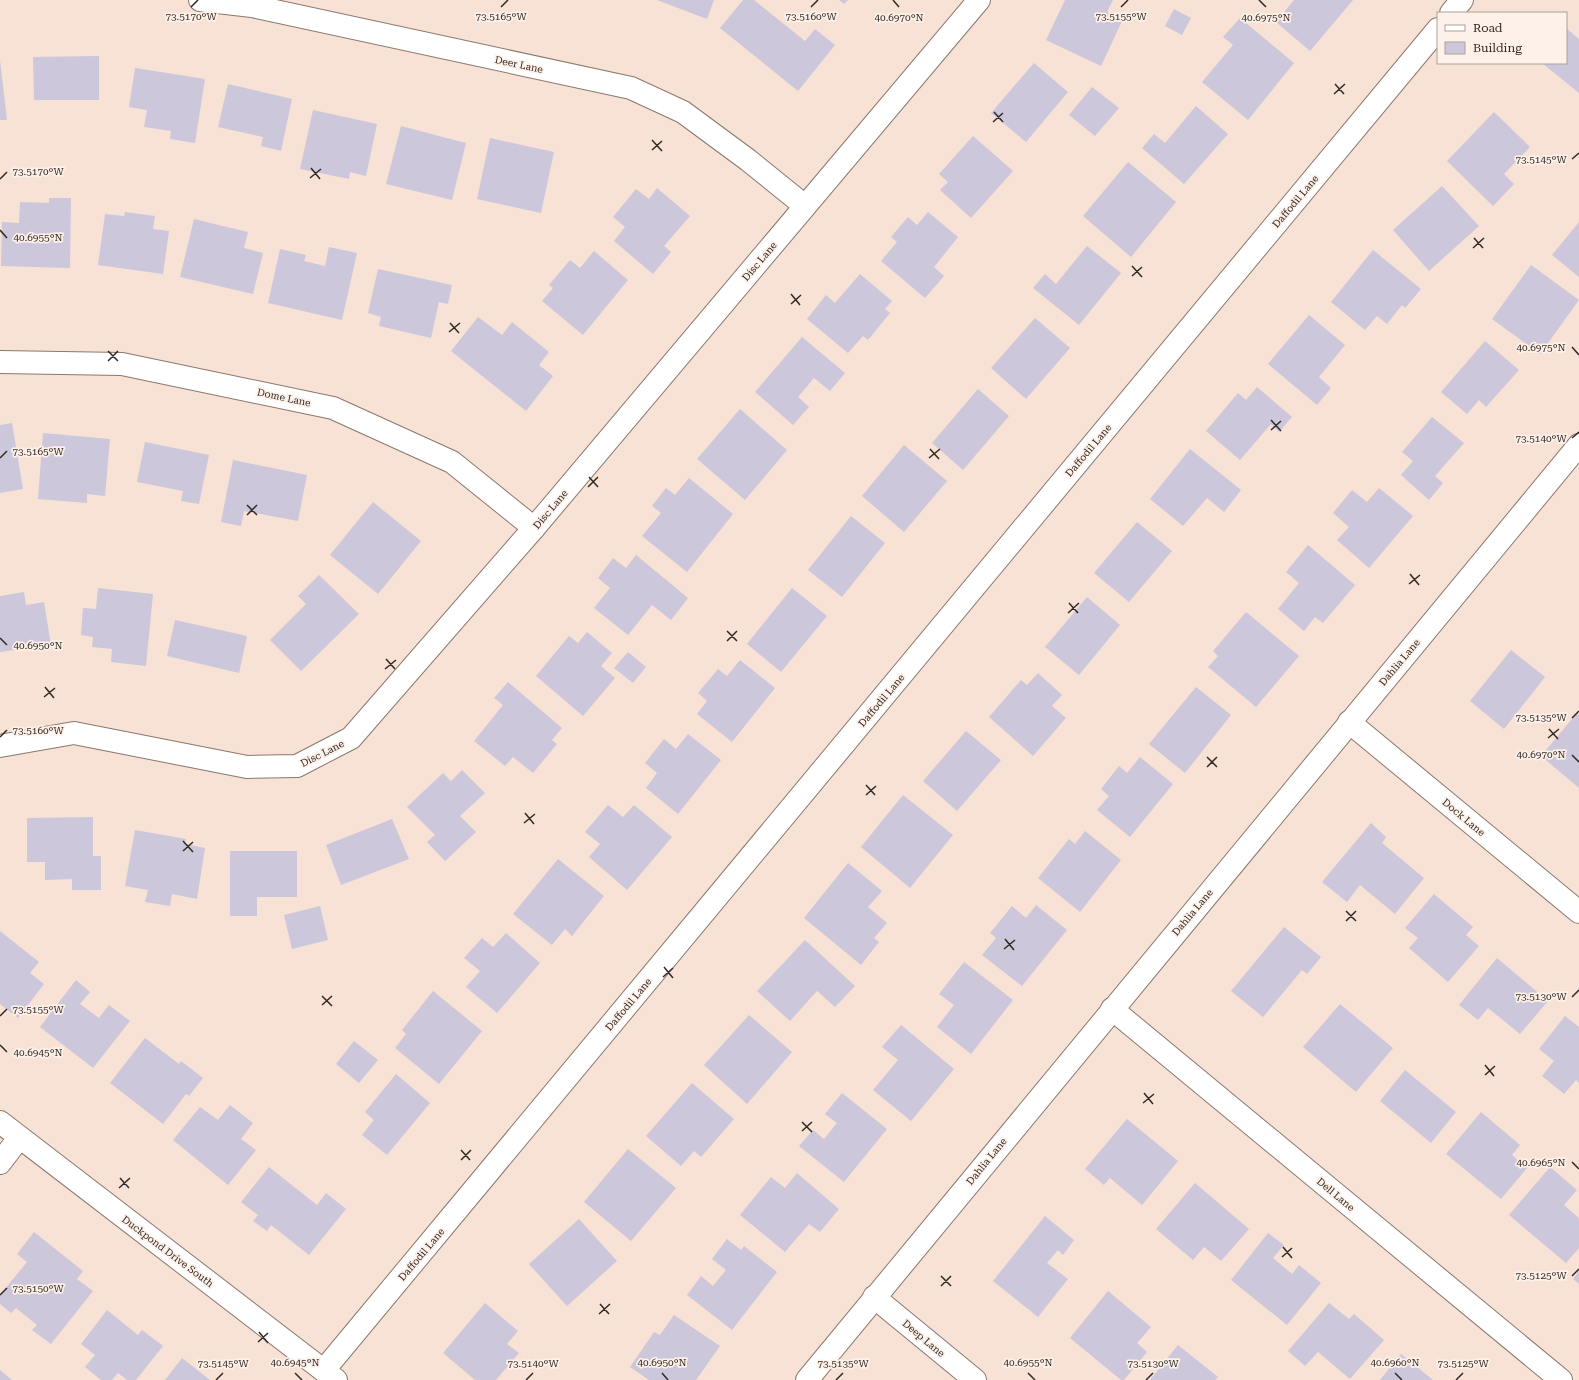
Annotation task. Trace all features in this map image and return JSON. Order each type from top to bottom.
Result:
[{"type":"street","name":"Deer Lane","points":[[200,0],[252,6],[631,88],[683,112],[748,160],[805,206]]},
{"type":"street","name":"Disc Lane","points":[[0,746],[74,734],[246,767],[298,766],[352,738],[534,528],[979,0]]},
{"type":"street","points":[[1452,12],[1462,0]]},
{"type":"street","name":"Daffodil Lane","points":[[330,1375],[1437,30]]},
{"type":"street","name":"Dome Lane","points":[[0,362],[122,364],[333,408],[452,462],[534,528]]},
{"type":"street","name":"Dahlia Lane","points":[[807,1380],[1579,445]]},
{"type":"street","name":"Dock Lane","points":[[1349,722],[1579,912]]},
{"type":"street","name":"Dell Lane","points":[[1112,1009],[1560,1380]]},
{"type":"street","name":"Duckpond Drive South","points":[[0,1122],[330,1375]]},
{"type":"street","points":[[0,1163],[20,1138]]},
{"type":"street","name":"Deep Lane","points":[[874,1297],[975,1380]]},
{"type":"building","points":[[657,0],[714,0],[707,19]]},
{"type":"building","points":[[743,0],[754,0],[805,41],[815,29],[835,45],[798,91],[720,28]]},
{"type":"building","points":[[839,0],[848,0],[844,4]]},
{"type":"building","points":[[1065,0],[1113,0],[1107,12],[1123,19],[1101,66],[1046,40]]},
{"type":"building","points":[[1294,0],[1353,0],[1310,51],[1276,22]]},
{"type":"building","points":[[1174,9],[1191,18],[1182,35],[1165,26]]},
{"type":"building","points":[[1240,18],[1294,63],[1248,120],[1202,82],[1233,45],[1223,37]]},
{"type":"building","points":[[1567,29],[1579,39],[1579,93],[1543,64],[1567,64]]},
{"type":"building","points":[[99,56],[99,100],[34,100],[33,57]]},
{"type":"building","points":[[0,60],[7,120],[0,120]]},
{"type":"building","points":[[1034,63],[1068,92],[1026,142],[991,113]]},
{"type":"building","points":[[135,68],[205,79],[195,143],[170,139],[171,131],[144,127],[147,110],[129,107]]},
{"type":"building","points":[[228,84],[292,99],[281,151],[261,146],[263,137],[218,127]]},
{"type":"building","points":[[1092,87],[1119,108],[1095,136],[1069,115]]},
{"type":"building","points":[[1196,106],[1228,134],[1184,184],[1142,148],[1154,134],[1165,143]]},
{"type":"building","points":[[313,110],[377,124],[366,176],[350,172],[349,179],[300,169]]},
{"type":"building","points":[[1494,112],[1530,147],[1504,174],[1514,184],[1493,206],[1447,161]]},
{"type":"building","points":[[401,126],[466,143],[452,200],[386,184]]},
{"type":"building","points":[[973,136],[1013,171],[971,218],[940,190],[948,182],[939,174]]},
{"type":"building","points":[[490,138],[554,152],[541,213],[477,199]]},
{"type":"building","points":[[1128,162],[1176,202],[1131,257],[1083,216]]},
{"type":"building","points":[[1442,186],[1479,226],[1429,271],[1393,230]]},
{"type":"building","points":[[657,188],[690,216],[664,246],[671,252],[653,274],[614,241],[625,227],[613,217],[636,189],[649,199]]},
{"type":"building","points":[[49,198],[71,198],[70,268],[1,266],[2,222],[19,223],[20,202],[49,203]]},
{"type":"building","points":[[125,212],[155,216],[153,229],[169,231],[163,274],[98,265],[105,214],[124,216]]},
{"type":"building","points":[[928,212],[958,237],[934,267],[944,276],[925,298],[881,261],[897,242],[891,237],[908,217],[917,225]]},
{"type":"building","points":[[194,219],[248,232],[244,248],[263,253],[253,294],[180,277]]},
{"type":"building","points":[[1579,222],[1579,277],[1552,255]]},
{"type":"building","points":[[1087,246],[1121,273],[1079,325],[1033,288],[1045,274],[1056,284]]},
{"type":"building","points":[[329,247],[357,253],[342,320],[268,303],[280,249],[306,255],[304,261],[325,266]]},
{"type":"building","points":[[1373,250],[1421,289],[1405,308],[1402,305],[1387,324],[1377,316],[1365,330],[1331,302]]},
{"type":"building","points":[[594,251],[628,280],[583,335],[542,301],[553,288],[549,285],[570,260],[580,268]]},
{"type":"building","points":[[1531,265],[1579,300],[1540,354],[1492,319]]},
{"type":"building","points":[[378,269],[452,285],[448,304],[439,302],[431,338],[379,326],[381,317],[368,313]]},
{"type":"building","points":[[860,274],[892,301],[885,309],[890,313],[868,340],[863,336],[848,353],[807,319],[826,295],[835,303]]},
{"type":"building","points":[[1309,315],[1345,345],[1319,377],[1331,388],[1317,405],[1268,364]]},
{"type":"building","points":[[478,317],[502,335],[512,322],[549,352],[539,365],[553,376],[526,411],[451,351]]},
{"type":"building","points":[[1035,318],[1070,348],[1026,399],[991,368]]},
{"type":"building","points":[[802,337],[845,373],[830,391],[814,378],[798,397],[809,407],[793,425],[755,392]]},
{"type":"building","points":[[1485,341],[1519,370],[1486,407],[1479,400],[1467,414],[1441,392]]},
{"type":"building","points":[[1257,387],[1292,417],[1279,432],[1271,424],[1240,460],[1206,431],[1238,393],[1246,400]]},
{"type":"building","points":[[978,389],[1009,416],[963,470],[932,443]]},
{"type":"building","points":[[740,409],[787,450],[745,500],[697,459]]},
{"type":"building","points":[[1432,417],[1464,443],[1435,476],[1443,483],[1429,500],[1401,475],[1413,461],[1402,452]]},
{"type":"building","points":[[12,423],[23,489],[0,493],[0,425]]},
{"type":"building","points":[[43,433],[110,439],[105,496],[87,494],[87,503],[38,499]]},
{"type":"building","points":[[145,442],[209,455],[199,504],[181,501],[183,491],[137,482]]},
{"type":"building","points":[[904,445],[947,481],[904,532],[862,496]]},
{"type":"building","points":[[1190,449],[1241,490],[1224,512],[1207,498],[1183,526],[1150,499]]},
{"type":"building","points":[[233,460],[307,475],[298,521],[244,511],[241,526],[221,522]]},
{"type":"building","points":[[689,478],[733,514],[687,572],[642,536],[661,513],[652,506],[666,488],[675,495]]},
{"type":"building","points":[[1379,488],[1413,516],[1369,568],[1337,540],[1349,527],[1333,513],[1352,490],[1367,502]]},
{"type":"building","points":[[373,502],[421,541],[378,594],[330,555]]},
{"type":"building","points":[[851,516],[885,543],[842,597],[808,570]]},
{"type":"building","points":[[1137,522],[1172,551],[1129,602],[1094,573]]},
{"type":"building","points":[[1308,545],[1355,585],[1323,623],[1315,617],[1304,631],[1278,609],[1299,583],[1286,572]]},
{"type":"building","points":[[636,555],[688,598],[671,620],[652,605],[628,635],[594,608],[610,588],[598,578],[613,558],[626,568]]},
{"type":"building","points":[[319,575],[359,614],[301,671],[270,640],[306,604],[298,596]]},
{"type":"building","points":[[98,588],[153,594],[146,666],[111,662],[112,649],[92,647],[93,637],[81,635],[83,608],[96,609]]},
{"type":"building","points":[[792,588],[827,616],[781,672],[747,644]]},
{"type":"building","points":[[24,592],[26,605],[44,602],[51,645],[0,652],[0,596]]},
{"type":"building","points":[[1087,597],[1120,625],[1079,675],[1045,647]]},
{"type":"building","points":[[1246,612],[1299,656],[1256,707],[1208,667],[1218,656],[1213,651]]},
{"type":"building","points":[[175,620],[247,636],[239,673],[167,656]]},
{"type":"building","points":[[587,632],[612,653],[601,666],[615,678],[583,716],[536,676],[569,636],[578,643]]},
{"type":"building","points":[[1511,650],[1545,677],[1504,729],[1470,701]]},
{"type":"building","points":[[628,652],[646,667],[633,683],[614,668]]},
{"type":"building","points":[[740,660],[775,688],[732,742],[697,714],[707,701],[698,693],[718,669],[727,676]]},
{"type":"building","points":[[1038,673],[1062,695],[1052,706],[1066,718],[1033,756],[989,717],[1021,680],[1027,685]]},
{"type":"building","points":[[508,682],[562,728],[552,740],[557,744],[533,773],[513,757],[505,766],[474,741],[503,705],[494,698]]},
{"type":"building","points":[[1196,687],[1231,715],[1185,773],[1149,744]]},
{"type":"building","points":[[1577,713],[1579,715],[1579,788],[1541,756]]},
{"type":"building","points":[[966,731],[1001,760],[957,811],[923,781]]},
{"type":"building","points":[[688,734],[721,760],[678,814],[646,788],[657,773],[645,763],[664,739],[676,749]]},
{"type":"building","points":[[1140,757],[1173,784],[1130,837],[1097,810],[1109,796],[1101,789],[1119,766],[1127,773]]},
{"type":"building","points":[[462,770],[485,793],[460,816],[476,832],[445,861],[427,842],[435,835],[407,807],[443,773],[451,781]]},
{"type":"building","points":[[903,795],[953,835],[910,888],[861,847]]},
{"type":"building","points":[[608,805],[623,817],[634,805],[672,837],[627,890],[589,857],[600,844],[585,832]]},
{"type":"building","points":[[93,817],[93,856],[101,856],[101,890],[72,890],[72,879],[45,880],[45,862],[27,862],[27,818]]},
{"type":"building","points":[[392,819],[409,859],[341,885],[326,845]]},
{"type":"building","points":[[1371,823],[1386,837],[1382,843],[1424,878],[1395,914],[1360,885],[1347,902],[1322,882]]},
{"type":"building","points":[[135,830],[186,839],[185,844],[205,848],[197,899],[172,894],[170,906],[145,902],[148,890],[125,886]]},
{"type":"building","points":[[1085,831],[1121,860],[1080,912],[1038,878],[1069,839],[1075,844]]},
{"type":"building","points":[[230,851],[297,851],[297,897],[257,897],[257,916],[230,916]]},
{"type":"building","points":[[558,859],[604,896],[572,936],[565,929],[552,945],[513,914]]},
{"type":"building","points":[[848,863],[882,891],[868,907],[887,923],[874,938],[879,942],[861,965],[804,918]]},
{"type":"building","points":[[1434,894],[1473,927],[1466,935],[1479,946],[1448,982],[1409,948],[1418,938],[1405,928]]},
{"type":"building","points":[[1036,905],[1067,930],[1022,986],[982,955],[996,938],[990,933],[1012,906],[1026,918]]},
{"type":"building","points":[[320,906],[328,940],[292,949],[284,915]]},
{"type":"building","points":[[1284,927],[1321,957],[1307,974],[1302,970],[1263,1017],[1231,991]]},
{"type":"building","points":[[0,931],[39,962],[30,973],[44,984],[18,1018],[0,1004]]},
{"type":"building","points":[[506,933],[540,963],[497,1013],[466,987],[480,971],[464,958],[482,938],[493,947]]},
{"type":"building","points":[[805,940],[855,986],[835,1007],[817,991],[790,1021],[757,991]]},
{"type":"building","points":[[1497,958],[1548,1001],[1520,1034],[1488,1008],[1478,1020],[1459,1005]]},
{"type":"building","points":[[964,962],[1013,1000],[971,1054],[937,1027],[954,1005],[939,994]]},
{"type":"building","points":[[76,980],[90,992],[80,1004],[99,1018],[109,1005],[130,1021],[93,1068],[40,1027]]},
{"type":"building","points":[[433,991],[482,1031],[439,1084],[395,1048],[406,1034],[402,1030]]},
{"type":"building","points":[[1340,1004],[1393,1048],[1356,1092],[1303,1047]]},
{"type":"building","points":[[749,1015],[792,1052],[747,1104],[704,1065]]},
{"type":"building","points":[[1565,1016],[1579,1027],[1579,1083],[1576,1080],[1564,1094],[1542,1076],[1554,1061],[1539,1049]]},
{"type":"building","points":[[901,1025],[954,1069],[911,1121],[873,1090],[898,1060],[882,1047]]},
{"type":"building","points":[[145,1038],[179,1064],[181,1061],[203,1078],[189,1096],[186,1094],[163,1124],[110,1083]]},
{"type":"building","points":[[354,1041],[378,1060],[359,1083],[336,1064]]},
{"type":"building","points":[[1405,1070],[1456,1112],[1431,1143],[1380,1101]]},
{"type":"building","points":[[396,1074],[430,1103],[387,1155],[362,1135],[374,1120],[365,1112]]},
{"type":"building","points":[[692,1083],[734,1119],[701,1157],[694,1151],[681,1166],[646,1136]]},
{"type":"building","points":[[842,1093],[887,1129],[844,1182],[799,1146],[813,1130],[824,1139],[837,1123],[825,1114]]},
{"type":"building","points":[[230,1105],[253,1123],[241,1139],[256,1150],[228,1185],[173,1140],[200,1107],[218,1120]]},
{"type":"building","points":[[1481,1112],[1520,1145],[1512,1155],[1527,1168],[1501,1199],[1446,1154]]},
{"type":"building","points":[[1127,1119],[1178,1161],[1142,1205],[1110,1178],[1104,1185],[1085,1169]]},
{"type":"building","points":[[628,1149],[676,1188],[631,1241],[584,1202]]},
{"type":"building","points":[[269,1167],[317,1205],[326,1193],[346,1209],[309,1255],[271,1225],[267,1231],[253,1221],[258,1215],[241,1202]]},
{"type":"building","points":[[1550,1167],[1577,1190],[1564,1205],[1579,1218],[1579,1248],[1566,1263],[1509,1215]]},
{"type":"building","points":[[797,1173],[839,1209],[820,1232],[809,1224],[785,1252],[740,1215],[771,1177],[785,1188]]},
{"type":"building","points":[[1195,1183],[1249,1229],[1221,1261],[1204,1247],[1193,1260],[1156,1229]]},
{"type":"building","points":[[1045,1216],[1074,1240],[1063,1255],[1058,1250],[1047,1263],[1068,1279],[1038,1317],[993,1281]]},
{"type":"building","points":[[579,1219],[617,1261],[567,1306],[529,1264]]},
{"type":"building","points":[[34,1232],[83,1271],[77,1279],[93,1291],[51,1344],[32,1330],[37,1325],[16,1308],[11,1313],[0,1304],[0,1295],[27,1262],[17,1254]]},
{"type":"building","points":[[1268,1233],[1284,1245],[1273,1258],[1292,1274],[1299,1265],[1321,1283],[1287,1325],[1231,1280]]},
{"type":"building","points":[[727,1239],[741,1250],[744,1246],[777,1272],[732,1330],[687,1295],[701,1276],[713,1286],[726,1270],[712,1259]]},
{"type":"building","points":[[1579,1271],[1579,1284],[1573,1279]]},
{"type":"building","points":[[1108,1291],[1151,1327],[1137,1343],[1147,1352],[1124,1380],[1121,1380],[1070,1338]]},
{"type":"building","points":[[485,1303],[518,1331],[507,1344],[519,1353],[496,1380],[475,1380],[443,1353]]},
{"type":"building","points":[[1329,1303],[1349,1319],[1354,1314],[1384,1340],[1350,1379],[1318,1352],[1305,1366],[1288,1351]]},
{"type":"building","points":[[107,1310],[138,1335],[142,1330],[163,1346],[136,1380],[127,1380],[118,1373],[112,1380],[101,1380],[85,1367],[95,1355],[81,1344]]},
{"type":"building","points":[[674,1315],[720,1346],[696,1380],[649,1380],[630,1367],[654,1332],[660,1335]]},
{"type":"building","points":[[1178,1345],[1218,1377],[1215,1380],[1150,1380]]},
{"type":"building","points":[[1401,1354],[1433,1380],[1380,1380]]},
{"type":"building","points":[[182,1358],[210,1380],[165,1380]]},
{"type":"building","points":[[0,1370],[12,1380],[0,1380]]}]
